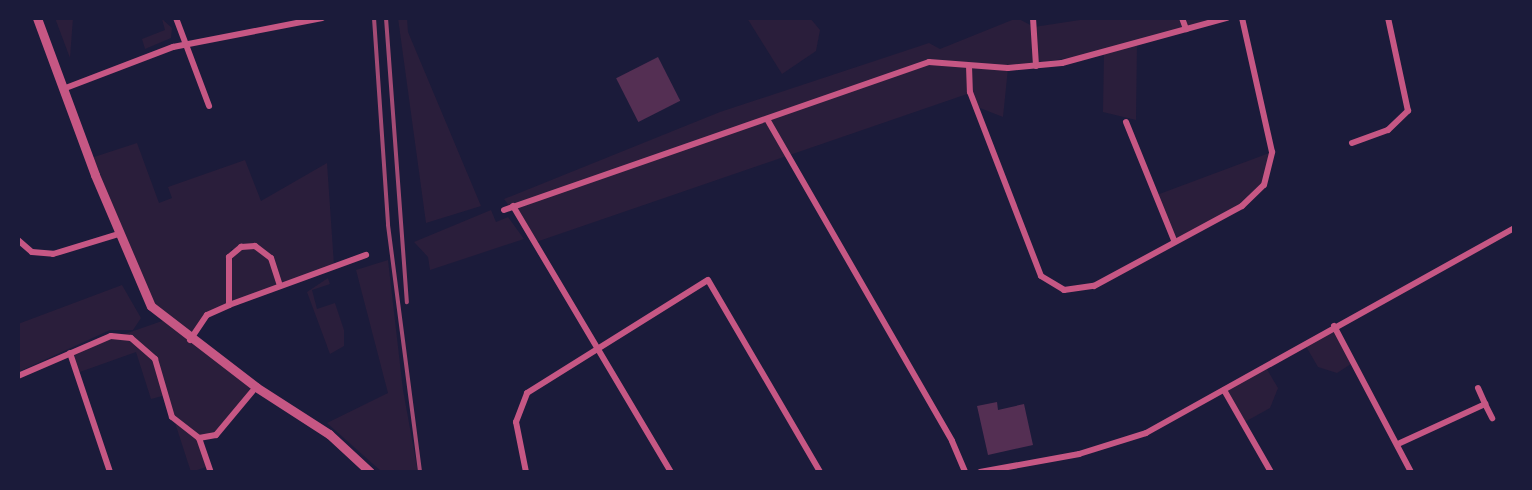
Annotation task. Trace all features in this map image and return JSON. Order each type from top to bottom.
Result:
[{"type":"street","points":[[38,18],[118,234],[151,306],[190,340],[256,387],[329,434],[370,472]]},
{"type":"street","points":[[176,18],[209,106]]},
{"type":"street","points":[[63,89],[186,46],[322,18]]},
{"type":"street","points":[[1033,18],[1036,66]]},
{"type":"street","points":[[1182,18],[1186,29]]},
{"type":"street","points":[[504,210],[929,62],[969,66],[1036,66],[1227,18]]},
{"type":"street","points":[[969,66],[970,92],[1041,276],[1064,290],[1094,286],[1174,240],[1242,206],[1264,185],[1272,152],[1242,18]]},
{"type":"street","points":[[1352,143],[1388,130],[1408,111],[1388,18]]},
{"type":"street","points":[[767,119],[952,441],[965,472]]},
{"type":"street","points":[[1126,122],[1174,240]]},
{"type":"street","points":[[513,206],[671,472]]},
{"type":"street","points":[[980,472],[1079,454],[1146,433],[1334,326],[1514,228]]},
{"type":"street","points":[[18,240],[32,252],[53,254],[118,234]]},
{"type":"street","points":[[229,305],[229,257],[241,247],[255,246],[270,258],[280,286]]},
{"type":"street","points":[[190,340],[207,315],[366,255]]},
{"type":"street","points":[[526,472],[516,422],[527,393],[708,280],[820,472]]},
{"type":"street","points":[[1334,326],[1400,443],[1411,472]]},
{"type":"street","points":[[18,376],[70,353],[122,334],[145,345],[156,359],[172,417],[199,438],[211,472]]},
{"type":"street","points":[[70,353],[110,472]]},
{"type":"street","points":[[199,438],[216,435],[256,387]]},
{"type":"street","points":[[1478,387],[1492,418]]},
{"type":"street","points":[[1224,390],[1271,472]]},
{"type":"street","points":[[1400,443],[1485,404]]},
{"type":"shaded area","points":[[55,18],[73,18],[70,58]]},
{"type":"shaded area","points":[[398,18],[407,18],[408,32],[481,206],[426,223]]},
{"type":"shaded area","points":[[747,18],[810,18],[820,30],[816,51],[782,74]]},
{"type":"shaded area","points":[[1017,18],[1034,27],[1093,18],[1227,18],[1137,43],[1136,120],[1103,112],[1104,52],[1008,68],[1003,117],[975,106],[970,93],[536,242],[504,199],[720,112],[929,43],[940,49]]},
{"type":"shaded area","points":[[162,19],[172,28],[171,38],[145,49],[142,39],[165,30]]},
{"type":"shaded area","points":[[137,143],[159,203],[172,198],[168,187],[245,160],[261,201],[327,163],[334,265],[281,283],[264,249],[231,249],[226,304],[205,314],[189,337],[153,305],[91,158]]},
{"type":"shaded area","points":[[1272,152],[1264,185],[1242,206],[1174,240],[1154,196]]},
{"type":"shaded area","points":[[491,210],[496,222],[508,217],[524,239],[430,270],[428,257],[414,242]]},
{"type":"shaded area","points":[[255,246],[271,258],[280,286],[229,305],[233,250]]},
{"type":"shaded area","points":[[388,260],[403,390],[418,472],[382,472],[327,423],[388,393],[356,270]]},
{"type":"shaded area","points":[[328,278],[330,284],[312,290],[317,309],[335,303],[344,330],[344,346],[330,354],[307,292]]},
{"type":"shaded area","points":[[122,285],[141,318],[133,330],[110,330],[18,372],[18,324]]},
{"type":"shaded area","points":[[165,320],[256,387],[216,435],[199,438],[209,466],[191,472],[166,395],[151,399],[136,352],[77,373],[70,353]]},
{"type":"shaded area","points":[[1334,326],[1354,362],[1337,373],[1318,367],[1304,343]]},
{"type":"shaded area","points":[[1265,366],[1278,388],[1270,408],[1243,423],[1224,390]]},
{"type":"building","points":[[658,57],[680,101],[638,122],[616,78]]},
{"type":"building","points":[[997,402],[998,410],[1024,404],[1033,445],[988,455],[977,406]]},
{"type":"railway","points":[[374,18],[388,225],[420,472]]},
{"type":"railway","points":[[386,18],[407,302]]}]
